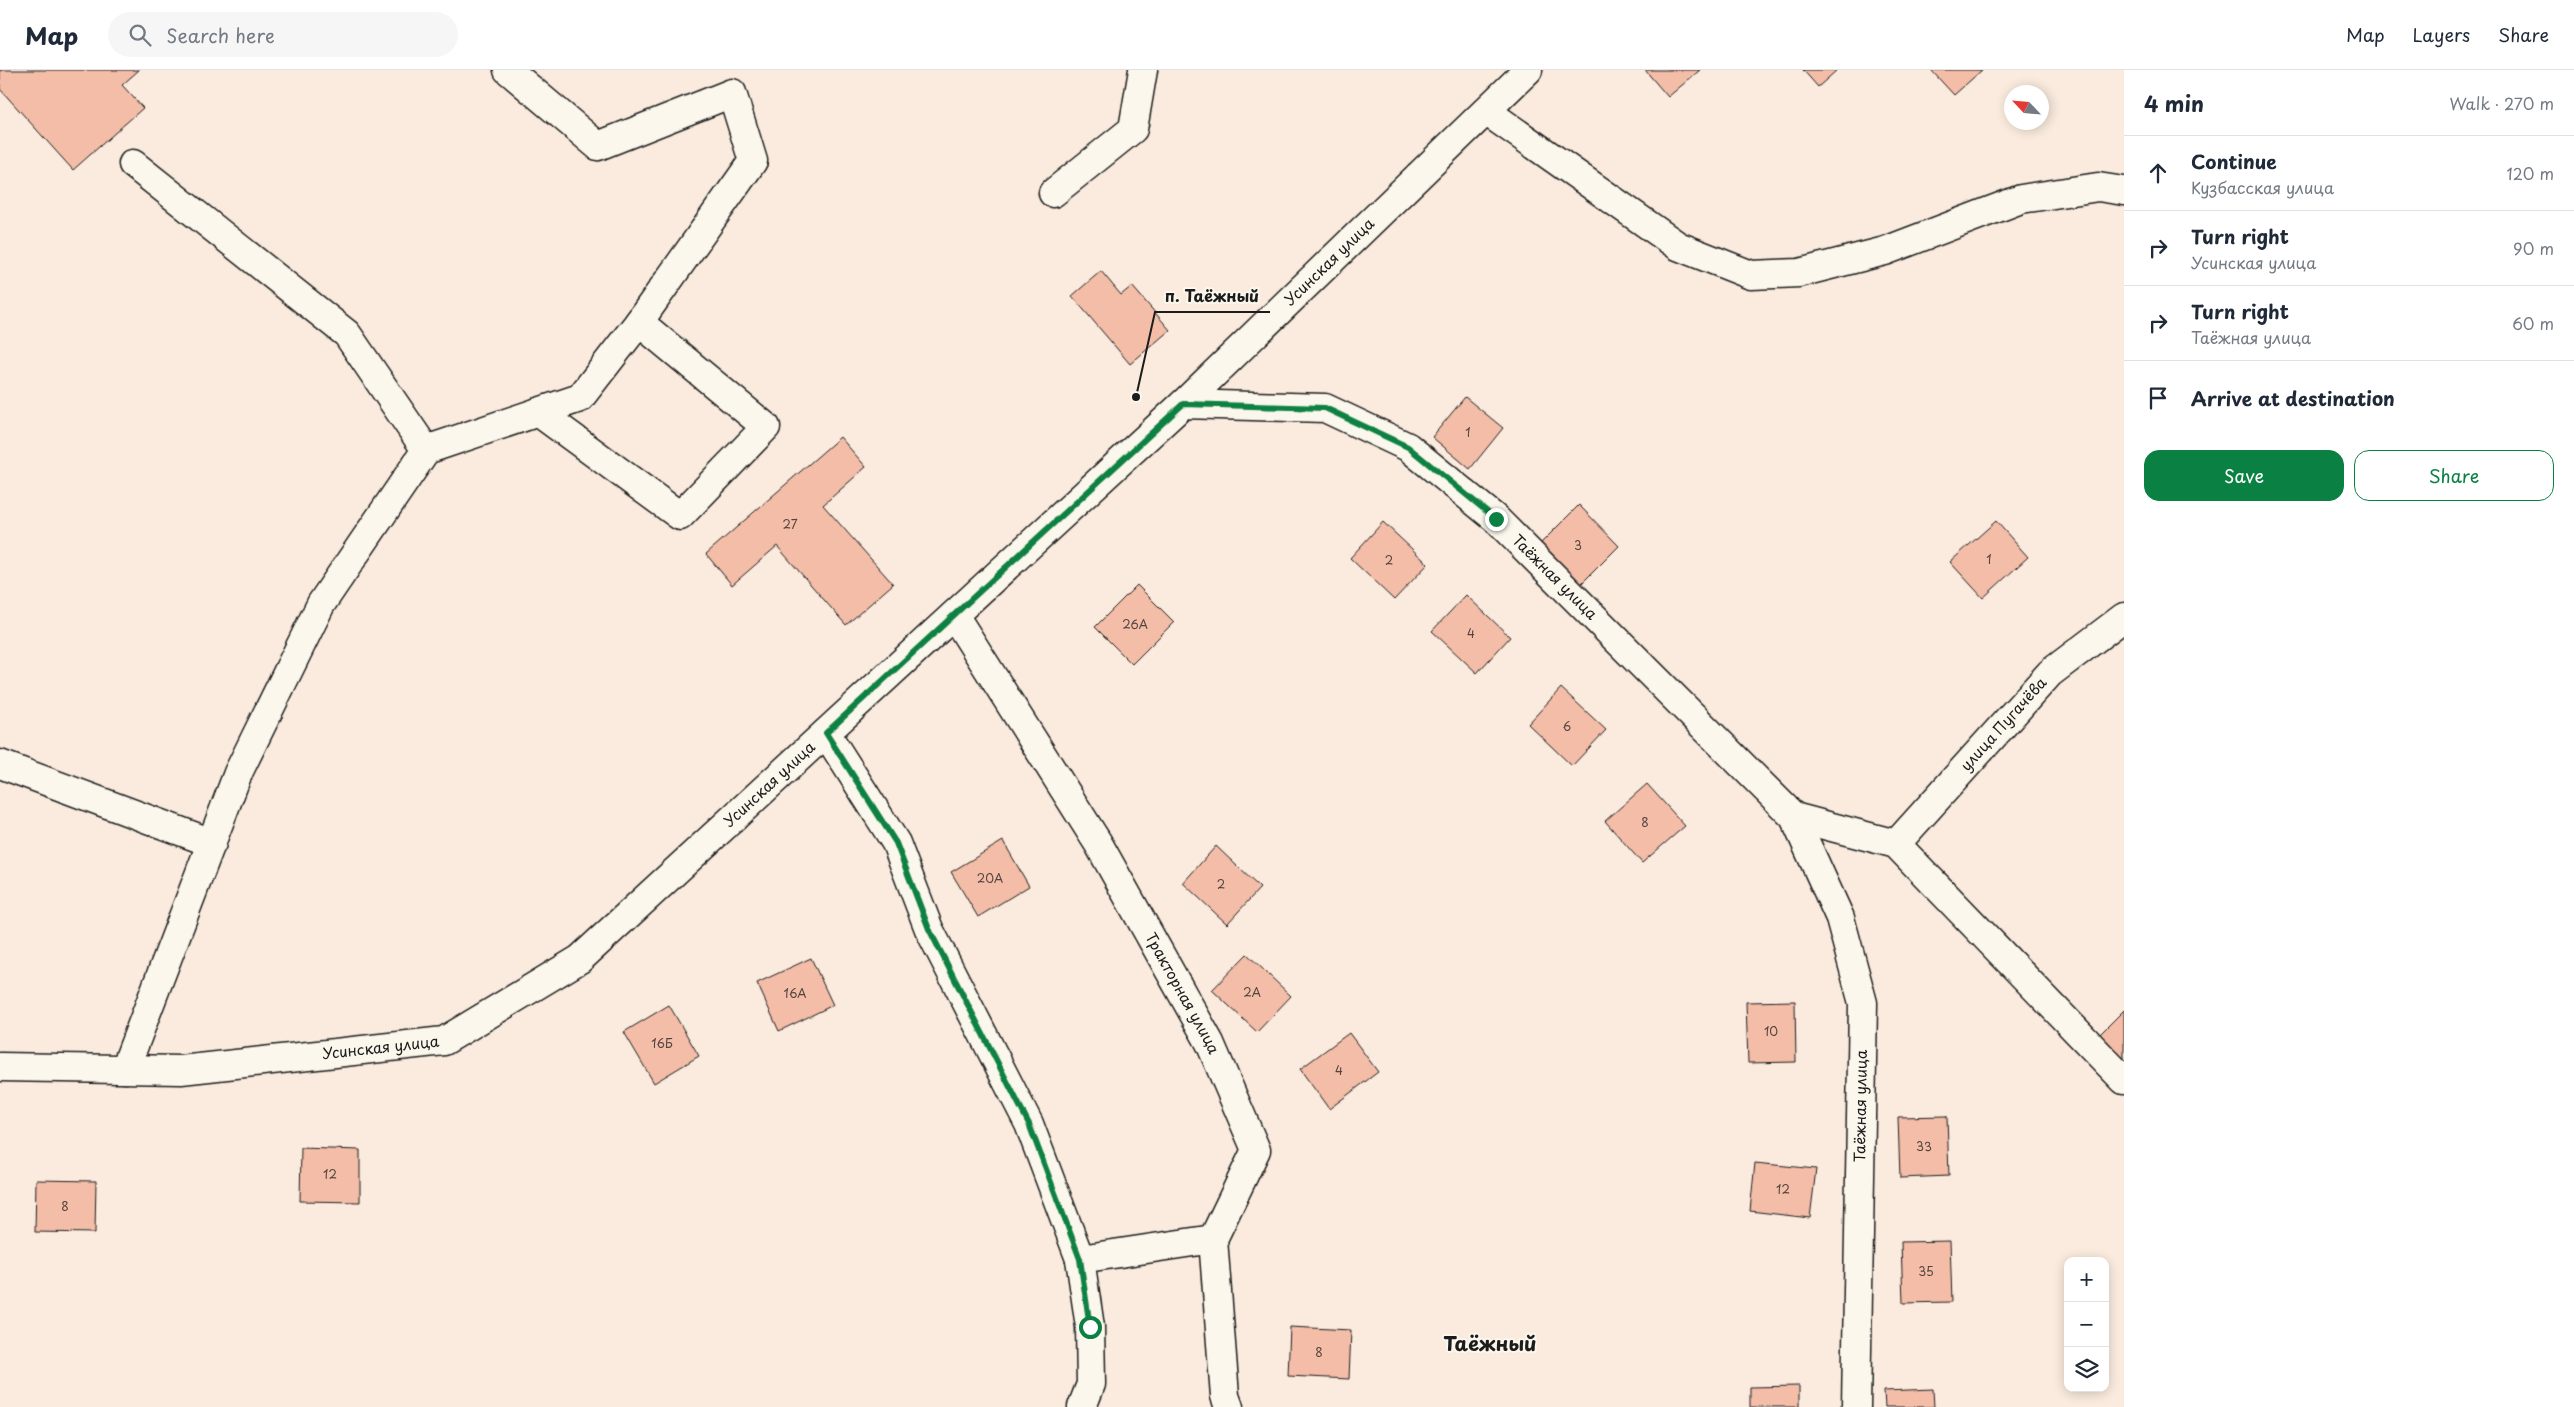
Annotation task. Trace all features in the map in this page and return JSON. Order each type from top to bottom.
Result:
[{"type":"street","points":[[125,1069],[238,772],[321,604],[426,450],[580,398],[640,322],[753,161],[732,93],[598,146],[508,70]]},
{"type":"street","points":[[1053,193],[1133,130],[1143,70]]},
{"type":"street","name":"Усинская улица","points":[[0,1067],[181,1070],[444,1041],[580,959],[1183,404],[1525,71]]},
{"type":"street","points":[[1486,111],[1678,246],[1751,275],[1799,273],[1885,251],[2021,199],[2098,187],[2124,191]]},
{"type":"street","points":[[133,164],[348,334],[426,450]]},
{"type":"street","points":[[538,412],[680,516],[766,427],[640,322]]},
{"type":"street","name":"Таёжная улица","points":[[1183,404],[1325,408],[1408,447],[1496,519],[1794,817],[1840,918],[1863,1003],[1856,1407]]},
{"type":"street","name":"Тракторная улица","points":[[954,615],[1103,852],[1210,1043],[1256,1150],[1213,1239]]},
{"type":"street","name":"улица Пугачёва","points":[[1896,844],[2050,673],[2124,617]]},
{"type":"street","points":[[826,733],[896,843],[929,929],[1029,1124],[1080,1259],[1090,1327],[1091,1384],[1082,1407]]},
{"type":"street","points":[[0,764],[212,843]]},
{"type":"street","points":[[1794,817],[1896,844],[2124,1080]]},
{"type":"street","points":[[1080,1259],[1213,1239],[1225,1396],[1229,1407]]},
{"type":"building","points":[[0,70],[139,70],[122,85],[143,108],[73,170],[0,89]]},
{"type":"building","points":[[1645,70],[1700,70],[1668,97]]},
{"type":"building","points":[[1803,70],[1837,70],[1818,87]]},
{"type":"building","points":[[1931,70],[1982,70],[1954,95]]},
{"type":"building","points":[[1101,271],[1121,295],[1132,286],[1170,330],[1130,364],[1072,296]]},
{"type":"building","points":[[1465,397],[1503,428],[1470,469],[1432,437]]},
{"type":"building","points":[[840,437],[866,467],[823,505],[893,584],[846,625],[777,546],[732,585],[706,554]]},
{"type":"building","points":[[1579,505],[1619,546],[1578,587],[1537,547]]},
{"type":"building","points":[[1996,521],[2028,557],[1983,598],[1950,562]]},
{"type":"building","points":[[1383,522],[1428,564],[1394,600],[1350,558]]},
{"type":"building","points":[[1137,585],[1174,622],[1132,664],[1095,627]]},
{"type":"building","points":[[1466,595],[1510,637],[1477,673],[1432,631]]},
{"type":"building","points":[[1561,688],[1606,730],[1572,766],[1528,724]]},
{"type":"building","points":[[1647,784],[1685,826],[1642,863],[1605,821]]},
{"type":"building","points":[[1003,841],[1029,886],[978,917],[951,872]]},
{"type":"building","points":[[1216,846],[1260,888],[1227,924],[1183,883]]},
{"type":"building","points":[[1247,954],[1291,996],[1257,1032],[1212,990]]},
{"type":"building","points":[[811,958],[833,1005],[779,1031],[757,983]]},
{"type":"building","points":[[1795,1001],[1796,1062],[1748,1063],[1746,1002]]},
{"type":"building","points":[[669,1005],[699,1056],[654,1083],[624,1032]]},
{"type":"building","points":[[2124,1010],[2124,1063],[2098,1036]]},
{"type":"building","points":[[1349,1033],[1378,1072],[1329,1109],[1300,1069]]},
{"type":"building","points":[[1947,1116],[1949,1176],[1900,1178],[1898,1117]]},
{"type":"building","points":[[301,1148],[360,1150],[360,1202],[300,1201]]},
{"type":"building","points":[[1755,1163],[1816,1169],[1810,1218],[1750,1211]]},
{"type":"building","points":[[36,1180],[96,1181],[95,1233],[35,1232]]},
{"type":"building","points":[[1950,1241],[1952,1302],[1903,1303],[1901,1242]]},
{"type":"building","points":[[1290,1327],[1351,1330],[1349,1379],[1288,1376]]},
{"type":"building","points":[[1799,1386],[1799,1407],[1750,1407],[1750,1387]]},
{"type":"building","points":[[1933,1389],[1934,1407],[1885,1407],[1884,1391]]},
{"type":"place","name":"п. Таёжный","points":[[1136,397]]},
{"type":"district","name":"Таёжный","points":[[1490,1344]]},
{"type":"route","points":[[1090,1327],[1080,1259],[1029,1124],[929,929],[896,843],[826,733],[1183,404],[1325,408],[1408,447],[1496,519]]}]
